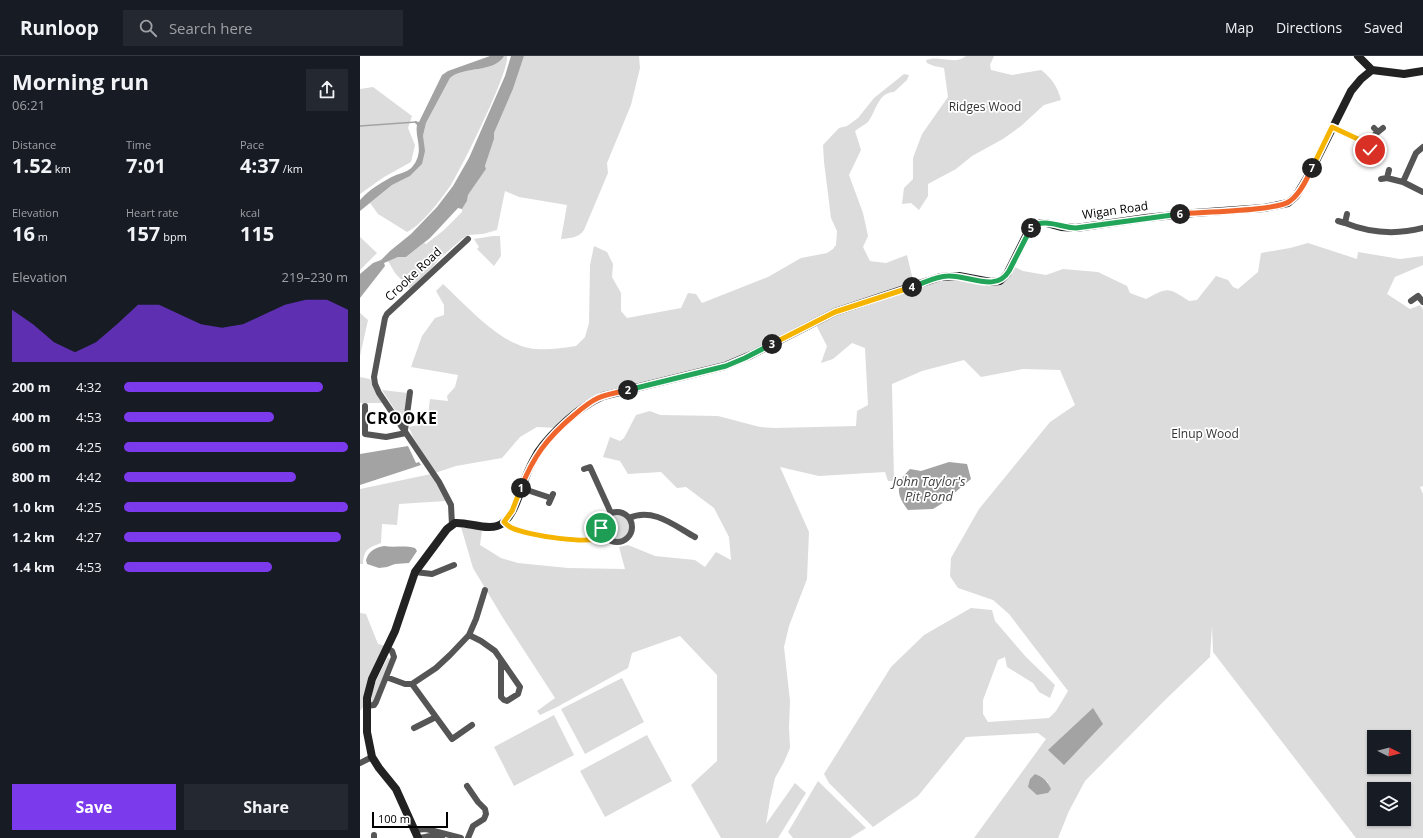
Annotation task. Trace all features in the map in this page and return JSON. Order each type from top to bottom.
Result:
[{"type":"main road","points":[[1358,56],[1372,70],[1404,74],[1423,71]]},
{"type":"main road","name":"Wigan Road","points":[[521,488],[529,467],[542,447],[566,423],[592,401],[602,396],[726,366],[751,355],[825,316],[940,277],[959,276],[991,282],[1000,281],[1009,271],[1028,232],[1034,226],[1041,223],[1066,228],[1076,228],[1146,218],[1284,205],[1291,201],[1299,191],[1315,163],[1351,91],[1361,79],[1372,70]]},
{"type":"main road","points":[[418,835],[396,790],[372,757],[368,739],[367,706],[370,687],[400,616],[415,572],[443,534],[452,525],[461,523],[488,527],[497,526],[504,522],[512,511],[521,488]]},
{"type":"street","points":[[1332,127],[1360,140],[1367,140],[1376,130],[1383,128]]},
{"type":"street","points":[[1367,140],[1370,150]]},
{"type":"street","points":[[1403,182],[1416,153],[1423,147]]},
{"type":"street","points":[[1389,170],[1384,179],[1403,182],[1423,192]]},
{"type":"street","points":[[1347,214],[1341,222],[1364,230],[1397,232],[1423,228]]},
{"type":"street","name":"Crooke Road","points":[[452,525],[451,505],[439,482],[380,393],[375,384],[375,374],[385,318],[389,311],[468,239]]},
{"type":"street","points":[[1411,301],[1420,293],[1423,302]]},
{"type":"street","points":[[365,406],[365,434],[386,437],[406,431],[410,392]]},
{"type":"street","points":[[584,470],[590,467],[611,513]]},
{"type":"street","points":[[521,488],[551,498]]},
{"type":"street","points":[[619,512],[630,518],[632,531],[626,539],[612,542],[604,536],[601,528],[602,523],[611,513],[619,512]]},
{"type":"street","points":[[630,518],[640,515],[658,517],[695,537]]},
{"type":"street","points":[[504,522],[512,528],[520,531],[555,538],[593,540],[604,536]]},
{"type":"street","points":[[415,572],[432,574],[454,565]]},
{"type":"street","points":[[386,677],[400,683],[412,684],[436,668],[469,635],[476,619],[485,590]]},
{"type":"street","points":[[469,635],[490,647],[501,660],[520,689],[518,694],[507,701],[501,697],[501,660]]},
{"type":"street","points":[[367,706],[372,706],[375,704],[394,655],[392,651],[387,648]]},
{"type":"street","points":[[412,684],[452,739],[472,725]]},
{"type":"street","points":[[414,728],[436,717]]},
{"type":"street","points":[[360,763],[372,757]]},
{"type":"street","points":[[468,838],[473,826],[484,819],[486,814],[485,809],[471,789]]},
{"type":"street","points":[[418,835],[426,830],[462,838]]},
{"type":"street","points":[[418,835],[442,838]]},
{"type":"green space","points":[[504,56],[507,56],[506,65],[484,120],[451,185],[437,204],[419,224],[407,232],[378,214],[370,203],[392,185],[410,176],[422,164],[423,136],[426,123],[450,78],[456,74],[494,65]]},
{"type":"green space","points":[[524,56],[639,56],[640,68],[631,105],[607,163],[608,173],[584,230],[577,236],[561,239],[567,205],[519,197],[505,191],[497,230],[483,234],[468,235],[462,239],[439,259],[432,268],[410,289],[395,273],[388,261],[398,257],[406,257],[424,243],[426,244],[444,230],[462,212],[468,195],[486,169],[485,166],[494,139],[494,133],[513,89]]},
{"type":"green space","name":"Ridges Wood","points":[[966,56],[994,56],[990,65],[991,70],[1012,75],[1041,70],[1054,84],[1061,100],[1044,105],[1021,126],[1003,139],[972,156],[956,169],[928,184],[928,196],[919,210],[911,203],[902,204],[904,188],[913,179],[913,158],[922,134],[948,97],[944,68],[927,63],[926,60],[956,60]]},
{"type":"green space","name":"Elnup Wood","points":[[904,74],[909,75],[907,80],[894,92],[884,95],[868,122],[855,131],[861,150],[849,175],[863,213],[868,236],[863,247],[870,261],[886,263],[907,255],[915,289],[952,277],[966,278],[990,285],[996,285],[1003,283],[1015,267],[1023,271],[1046,275],[1063,269],[1098,272],[1127,286],[1130,293],[1146,299],[1159,292],[1168,290],[1177,293],[1189,301],[1197,300],[1216,276],[1228,280],[1233,287],[1238,289],[1258,272],[1261,253],[1308,243],[1357,259],[1358,252],[1400,259],[1423,256],[1423,265],[1395,277],[1387,294],[1410,309],[1420,305],[1423,309],[1423,486],[1420,487],[1423,494],[1423,838],[1356,838],[1213,652],[1212,626],[1210,657],[1085,781],[1069,811],[1058,838],[974,838],[1046,739],[1038,733],[966,737],[918,796],[873,827],[829,783],[824,774],[891,667],[924,635],[971,608],[992,610],[995,621],[1026,657],[1055,685],[1050,698],[1039,692],[1033,683],[1007,667],[1005,657],[998,660],[983,700],[983,714],[988,722],[1049,718],[1056,711],[1068,691],[1009,614],[993,600],[958,588],[950,576],[951,558],[979,509],[1050,422],[1075,405],[1060,370],[1023,369],[981,377],[964,360],[922,371],[892,384],[894,481],[888,481],[885,472],[819,476],[780,467],[809,532],[807,579],[789,626],[784,647],[790,701],[790,748],[775,778],[766,824],[795,783],[806,793],[778,838],[721,838],[691,785],[717,761],[717,675],[680,636],[632,653],[628,668],[540,715],[537,711],[555,698],[503,618],[473,568],[461,527],[482,530],[480,545],[501,558],[518,563],[568,568],[625,569],[619,547],[628,545],[655,556],[695,560],[705,567],[716,552],[731,560],[729,537],[714,508],[686,487],[677,488],[661,472],[628,474],[620,461],[603,457],[610,437],[620,441],[624,438],[636,415],[650,411],[660,415],[718,416],[760,427],[856,426],[857,411],[868,405],[865,348],[852,343],[833,359],[821,363],[827,346],[814,321],[737,360],[595,397],[557,428],[537,427],[520,437],[502,458],[456,466],[435,473],[413,437],[409,427],[427,423],[430,399],[448,401],[447,396],[455,387],[458,375],[411,367],[422,336],[435,318],[444,315],[444,305],[436,291],[443,284],[474,314],[510,341],[523,347],[536,349],[556,349],[576,346],[585,337],[589,323],[590,265],[594,246],[607,252],[613,264],[612,277],[621,293],[621,311],[627,318],[681,308],[688,293],[696,294],[702,303],[768,277],[801,258],[827,253],[836,245],[837,231],[831,218],[823,145],[839,128],[847,126],[858,118],[874,98]],"holes":[[[1035,774],[1048,782],[1048,793],[1037,795]]]},
{"type":"green space","points":[[373,87],[412,116],[408,128],[415,145],[411,162],[384,177],[360,194],[360,89]]},
{"type":"green space","points":[[500,236],[501,256],[494,266],[477,249],[479,247],[474,239]]},
{"type":"green space","points":[[360,237],[377,253],[360,270]]},
{"type":"green space","points":[[360,313],[368,320],[360,356]]},
{"type":"green space","points":[[360,377],[370,379],[382,403],[360,403]]},
{"type":"green space","points":[[382,390],[408,393],[404,424]]},
{"type":"green space","points":[[431,474],[446,501],[399,504],[397,525],[382,524],[381,543],[373,546],[366,552],[364,555],[363,564],[360,564],[360,489]]},
{"type":"green space","points":[[618,514],[627,518],[631,527],[627,536],[618,540],[609,536],[605,527],[609,518]]},
{"type":"green space","points":[[360,613],[366,614],[378,644],[386,646],[363,707],[360,711]]},
{"type":"green space","points":[[388,657],[390,659],[376,700],[371,703],[371,697],[375,685]]},
{"type":"green space","points":[[622,678],[644,722],[585,754],[561,709]]},
{"type":"green space","points":[[554,715],[574,755],[514,786],[494,747]]},
{"type":"green space","points":[[647,735],[672,781],[605,817],[580,771]]},
{"type":"green space","points":[[818,781],[866,828],[850,838],[793,838],[788,832]]},
{"type":"water","points":[[490,56],[504,56],[494,65],[456,74],[450,78],[426,123],[423,136],[425,151],[422,164],[410,176],[392,185],[360,211],[360,200],[368,192],[386,180],[405,172],[415,163],[419,148],[417,125],[415,121],[419,122],[442,75],[448,71]]},
{"type":"water","points":[[511,56],[524,56],[513,89],[494,133],[494,139],[485,166],[486,169],[468,195],[467,201],[462,209],[458,208],[430,238],[406,257],[398,257],[384,263],[385,266],[360,298],[360,274],[373,263],[381,260],[411,234],[437,207],[453,186],[469,158],[505,76]]},
{"type":"water","points":[[408,446],[416,463],[419,462],[421,465],[360,485],[360,454]]},
{"type":"water","name":"John Taylor's Pit Pond","points":[[949,462],[967,464],[971,479],[946,501],[933,509],[908,510],[899,494],[900,484],[905,474],[910,469],[921,471]]},
{"type":"water","points":[[384,546],[411,547],[415,548],[417,551],[409,563],[395,564],[379,568],[367,564],[366,560],[370,552]]},
{"type":"water","points":[[1093,708],[1103,724],[1064,765],[1048,750]]},
{"type":"water","points":[[1035,774],[1043,778],[1048,784],[1051,789],[1048,793],[1037,795],[1028,787],[1030,779]]},
{"type":"waterway","points":[[360,126],[416,122]]},
{"type":"district","name":"CROOKE","points":[[402,418]]},
{"type":"route","points":[[601,528],[604,536],[597,540],[571,539],[555,538],[520,531],[508,526],[504,522],[512,511],[529,467],[542,447],[553,434],[574,415],[592,401],[602,396],[726,366],[751,355],[825,316],[940,277],[959,276],[991,282],[1000,281],[1009,271],[1030,228],[1037,224],[1046,223],[1066,228],[1076,228],[1146,218],[1284,205],[1296,196],[1315,163],[1332,127],[1360,140],[1367,140],[1370,150]]}]
